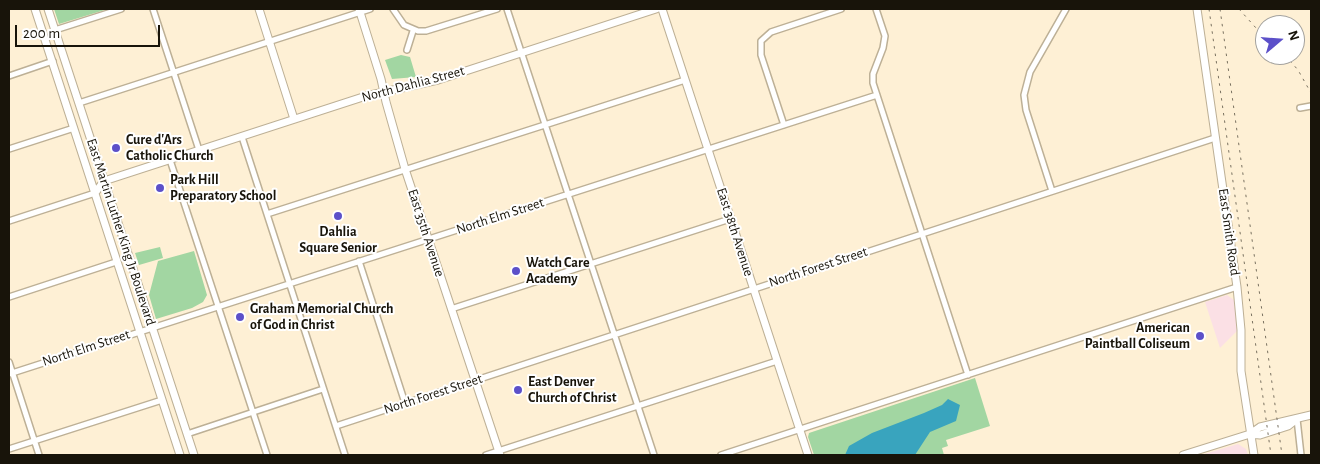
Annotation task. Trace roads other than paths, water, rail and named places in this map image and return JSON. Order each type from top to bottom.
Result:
[{"type":"street","name":"East Martin Luther King Jr Boulevard","points":[[35,9],[50,62],[95,193],[180,455]]},
{"type":"street","name":"East Martin Luther King Jr Boulevard","points":[[48,9],[59,29],[79,103],[194,455]]},
{"type":"street","points":[[59,29],[121,9]]},
{"type":"street","points":[[153,9],[199,150]]},
{"type":"street","points":[[259,9],[294,119]]},
{"type":"street","points":[[79,103],[370,9]]},
{"type":"street","points":[[393,9],[404,24],[413,30],[426,31],[497,9]]},
{"type":"street","points":[[507,9],[654,455]]},
{"type":"street","name":"North Dahlia Street","points":[[104,181],[294,119],[384,92],[432,82],[656,9]]},
{"type":"street","name":"East 38th Avenue","points":[[662,9],[808,455]]},
{"type":"street","points":[[784,125],[761,55],[761,41],[771,32],[841,9]]},
{"type":"street","points":[[876,9],[885,36],[883,48],[873,74],[877,95],[968,375]]},
{"type":"street","points":[[1052,191],[1027,112],[1024,95],[1030,72],[1066,9]]},
{"type":"street","name":"East Smith Road","points":[[1197,9],[1237,287],[1241,330],[1241,372],[1254,455]]},
{"type":"street","name":"East 35th Avenue","points":[[359,11],[405,169],[499,453]]},
{"type":"street","points":[[407,50],[413,30]]},
{"type":"street","points":[[9,76],[50,62]]},
{"type":"street","points":[[267,214],[685,80]]},
{"type":"street","name":"North Elm Street","points":[[10,373],[877,95]]},
{"type":"street","points":[[1300,108],[1311,106]]},
{"type":"street","points":[[9,149],[72,128]]},
{"type":"street","points":[[242,137],[345,455]]},
{"type":"street","name":"North Forest Street","points":[[336,426],[1215,138]]},
{"type":"street","points":[[168,161],[219,307],[267,455]]},
{"type":"street","points":[[9,221],[95,193],[104,181]]},
{"type":"street","points":[[451,309],[730,219]]},
{"type":"street","points":[[359,261],[405,403]]},
{"type":"street","points":[[9,297],[116,262]]},
{"type":"street","points":[[721,455],[1237,287]]},
{"type":"street","points":[[486,455],[499,453],[777,361]]},
{"type":"street","points":[[9,362],[10,373],[39,455]]},
{"type":"street","points":[[187,434],[323,389]]},
{"type":"street","points":[[9,449],[162,400]]},
{"type":"street","points":[[1183,455],[1250,434],[1260,435],[1282,428],[1296,420],[1311,415]]},
{"type":"street","points":[[1296,420],[1302,455]]},
{"type":"water","points":[[948,399],[960,405],[956,421],[930,432],[915,455],[845,455],[849,446],[872,433],[942,405]]},
{"type":"railway","points":[[1209,9],[1271,455]]},
{"type":"railway","points":[[1220,9],[1282,455]]},
{"type":"railway","points":[[1239,9],[1255,27]]},
{"type":"railway","points":[[1294,65],[1311,93]]},
{"type":"place","name":"Cure d'Ars Catholic Church","points":[[116,148]]},
{"type":"place","name":"Park Hill Preparatory School","points":[[160,188]]},
{"type":"place","name":"Dahlia Square Senior","points":[[338,216]]},
{"type":"place","name":"Watch Care Academy","points":[[516,271]]},
{"type":"place","name":"Graham Memorial Church of God in Christ","points":[[240,317]]},
{"type":"place","name":"American Paintball Coliseum","points":[[1200,336]]},
{"type":"place","name":"East Denver Church of Christ","points":[[518,390]]}]
